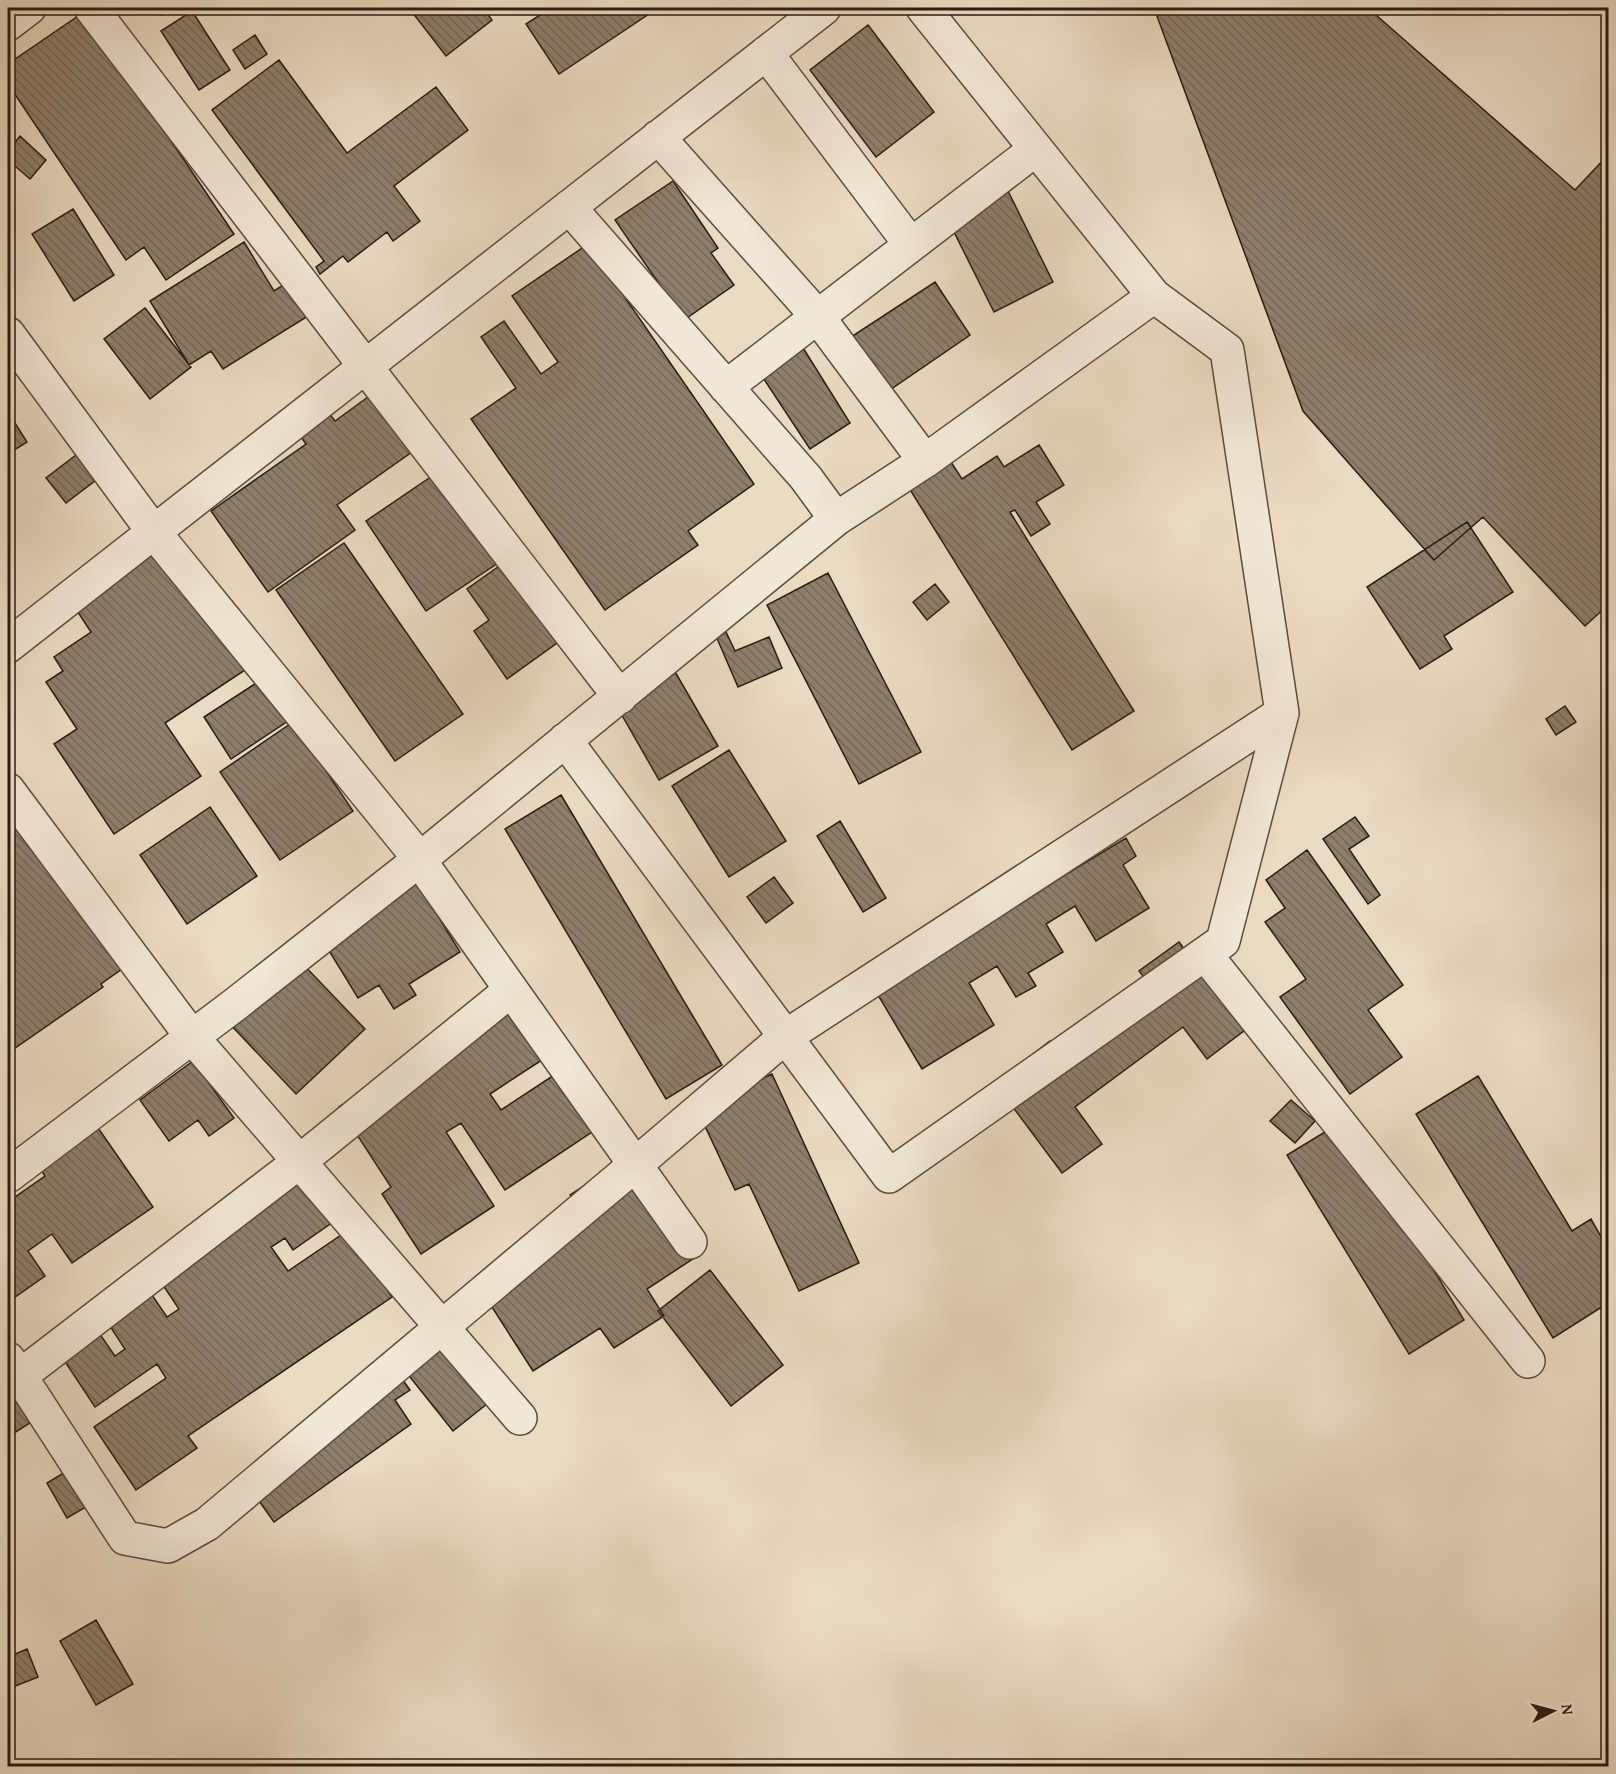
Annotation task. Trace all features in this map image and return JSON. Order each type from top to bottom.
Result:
[{"type":"street","points":[[8,24],[29,8]]},
{"type":"street","points":[[91,8],[620,697]]},
{"type":"street","points":[[8,646],[824,8]]},
{"type":"street","points":[[565,741],[889,1176],[1223,941],[1282,713],[1227,350],[1154,296],[923,8]]},
{"type":"street","points":[[766,53],[911,245]]},
{"type":"street","points":[[658,137],[818,317],[926,461]]},
{"type":"street","points":[[726,387],[1036,149]]},
{"type":"street","points":[[569,207],[806,478],[836,519]]},
{"type":"street","points":[[8,1176],[192,1037],[419,860],[836,519],[926,461],[1154,296]]},
{"type":"street","points":[[8,334],[153,531],[419,860],[690,1242]]},
{"type":"street","points":[[511,990],[299,1162],[14,1367],[125,1538],[168,1546],[207,1524],[636,1165],[785,1037],[1282,713]]},
{"type":"street","points":[[8,790],[192,1037],[520,1418]]},
{"type":"street","points":[[1206,954],[1528,1361]]},
{"type":"building","points":[[155,8],[172,8],[161,15]]},
{"type":"building","points":[[409,8],[483,8],[492,20],[446,56]]},
{"type":"building","points":[[551,8],[658,8],[559,74],[526,24]]},
{"type":"building","points":[[1154,8],[1368,8],[1575,190],[1608,155],[1608,605],[1585,626],[1483,517],[1434,560],[1303,411]]},
{"type":"building","points":[[192,11],[230,70],[199,90],[161,31]]},
{"type":"building","points":[[84,12],[234,234],[166,280],[144,247],[126,260],[8,84],[8,64]]},
{"type":"building","points":[[868,25],[934,112],[876,157],[810,70]]},
{"type":"building","points":[[255,35],[267,54],[245,69],[233,50]]},
{"type":"building","points":[[279,60],[347,153],[436,87],[468,130],[394,186],[420,221],[393,241],[387,232],[348,262],[343,256],[320,274],[316,267],[324,261],[212,110]]},
{"type":"building","points":[[20,136],[46,160],[30,179],[8,160],[8,151]]},
{"type":"building","points":[[1002,179],[1053,282],[994,312],[943,210]]},
{"type":"building","points":[[673,181],[718,248],[711,253],[734,285],[684,320],[615,220]]},
{"type":"building","points":[[73,209],[114,275],[74,301],[32,234]]},
{"type":"building","points":[[244,242],[274,291],[288,282],[308,316],[223,369],[211,351],[189,365],[150,301]]},
{"type":"building","points":[[588,244],[754,484],[688,531],[698,545],[605,610],[471,419],[516,388],[481,337],[504,321],[541,374],[558,362],[512,296]]},
{"type":"building","points":[[935,282],[970,335],[884,394],[848,339]]},
{"type":"building","points":[[145,308],[191,367],[150,399],[104,339]]},
{"type":"building","points":[[800,343],[850,423],[810,449],[758,370]]},
{"type":"building","points":[[379,389],[419,447],[337,505],[355,530],[268,592],[211,511],[306,444],[296,430],[326,409],[335,421]]},
{"type":"building","points":[[8,412],[27,442],[8,454]]},
{"type":"building","points":[[1039,445],[1064,485],[1036,502],[1050,524],[1031,536],[1015,510],[1010,512],[1134,711],[1072,750],[909,488],[951,462],[962,479],[997,456],[1004,467]]},
{"type":"building","points":[[76,455],[96,480],[66,503],[46,478]]},
{"type":"building","points":[[438,472],[498,563],[426,611],[366,521]]},
{"type":"building","points":[[1467,522],[1513,592],[1444,636],[1452,649],[1420,669],[1367,587]]},
{"type":"building","points":[[161,536],[248,668],[165,723],[201,776],[114,834],[54,744],[77,729],[46,682],[63,671],[54,657],[91,632],[68,597]]},
{"type":"building","points":[[344,543],[463,714],[395,761],[276,590]]},
{"type":"building","points":[[502,564],[557,643],[507,679],[474,631],[489,620],[467,589]]},
{"type":"building","points":[[828,573],[921,752],[859,784],[767,605]]},
{"type":"building","points":[[935,584],[949,602],[927,620],[913,602]]},
{"type":"building","points":[[726,632],[735,651],[769,637],[782,668],[738,687],[716,636]]},
{"type":"building","points":[[674,670],[718,746],[659,780],[615,703]]},
{"type":"building","points":[[261,680],[288,721],[231,759],[204,717]]},
{"type":"building","points":[[1565,706],[1576,722],[1556,735],[1546,719]]},
{"type":"building","points":[[293,722],[353,811],[280,860],[220,772]]},
{"type":"building","points":[[729,750],[786,841],[729,877],[672,786]]},
{"type":"building","points":[[8,786],[129,964],[101,984],[103,987],[8,1053]]},
{"type":"building","points":[[561,795],[722,1065],[666,1099],[505,829]]},
{"type":"building","points":[[210,807],[257,876],[187,924],[140,855]]},
{"type":"building","points":[[1355,817],[1369,836],[1349,849],[1380,895],[1368,904],[1323,839]]},
{"type":"building","points":[[840,821],[886,898],[863,912],[817,836]]},
{"type":"building","points":[[1126,838],[1136,856],[1123,865],[1149,908],[1096,941],[1075,906],[1046,924],[1063,952],[1028,973],[1036,986],[1016,997],[997,966],[969,983],[994,1025],[922,1069],[875,990]]},
{"type":"building","points":[[1307,850],[1403,985],[1368,1010],[1402,1057],[1350,1094],[1280,997],[1306,979],[1265,922],[1285,908],[1266,880]]},
{"type":"building","points":[[411,872],[460,952],[409,984],[416,995],[394,1009],[379,985],[358,998],[328,949],[358,930],[347,912]]},
{"type":"building","points":[[774,877],[793,903],[766,923],[747,897]]},
{"type":"building","points":[[1179,942],[1245,1030],[1207,1059],[1183,1027],[1075,1107],[1102,1144],[1062,1173],[995,1083],[1050,1041],[1059,1053],[1150,985],[1139,971]]},
{"type":"building","points":[[296,957],[365,1029],[296,1094],[228,1022]]},
{"type":"building","points":[[505,997],[545,1058],[490,1094],[501,1110],[554,1075],[592,1132],[505,1190],[461,1123],[446,1132],[494,1206],[421,1254],[382,1194],[391,1187],[339,1107]]},
{"type":"building","points":[[193,1061],[234,1118],[209,1136],[198,1120],[169,1141],[140,1100]]},
{"type":"building","points":[[772,1074],[859,1263],[799,1291],[749,1184],[735,1190],[697,1109]]},
{"type":"building","points":[[1478,1076],[1572,1231],[1591,1219],[1608,1249],[1608,1303],[1553,1338],[1416,1114]]},
{"type":"building","points":[[1291,1100],[1315,1121],[1295,1143],[1270,1121]]},
{"type":"building","points":[[1343,1121],[1464,1320],[1409,1354],[1287,1155]]},
{"type":"building","points":[[96,1125],[153,1207],[72,1263],[52,1234],[28,1251],[45,1276],[8,1302],[8,1202],[45,1176],[38,1165]]},
{"type":"building","points":[[637,1151],[702,1253],[647,1289],[664,1316],[614,1348],[600,1328],[533,1371],[474,1279],[581,1211],[570,1195]]},
{"type":"building","points":[[304,1159],[343,1215],[293,1250],[285,1238],[271,1247],[288,1271],[347,1231],[392,1297],[188,1436],[197,1448],[136,1490],[94,1427],[166,1378],[157,1364],[95,1407],[54,1345],[90,1320],[115,1356],[125,1349],[100,1311],[143,1282],[167,1317],[179,1309],[149,1264]]},
{"type":"building","points":[[710,1270],[783,1365],[731,1406],[658,1311]]},
{"type":"building","points":[[430,1322],[492,1400],[453,1431],[391,1353]]},
{"type":"building","points":[[388,1359],[410,1390],[395,1400],[411,1424],[274,1522],[247,1484]]},
{"type":"building","points":[[8,1381],[33,1421],[8,1437]]},
{"type":"building","points":[[70,1469],[91,1504],[67,1518],[47,1483]]},
{"type":"building","points":[[96,1620],[133,1684],[96,1705],[60,1641]]},
{"type":"building","points":[[27,1649],[38,1677],[8,1689],[8,1657]]}]
